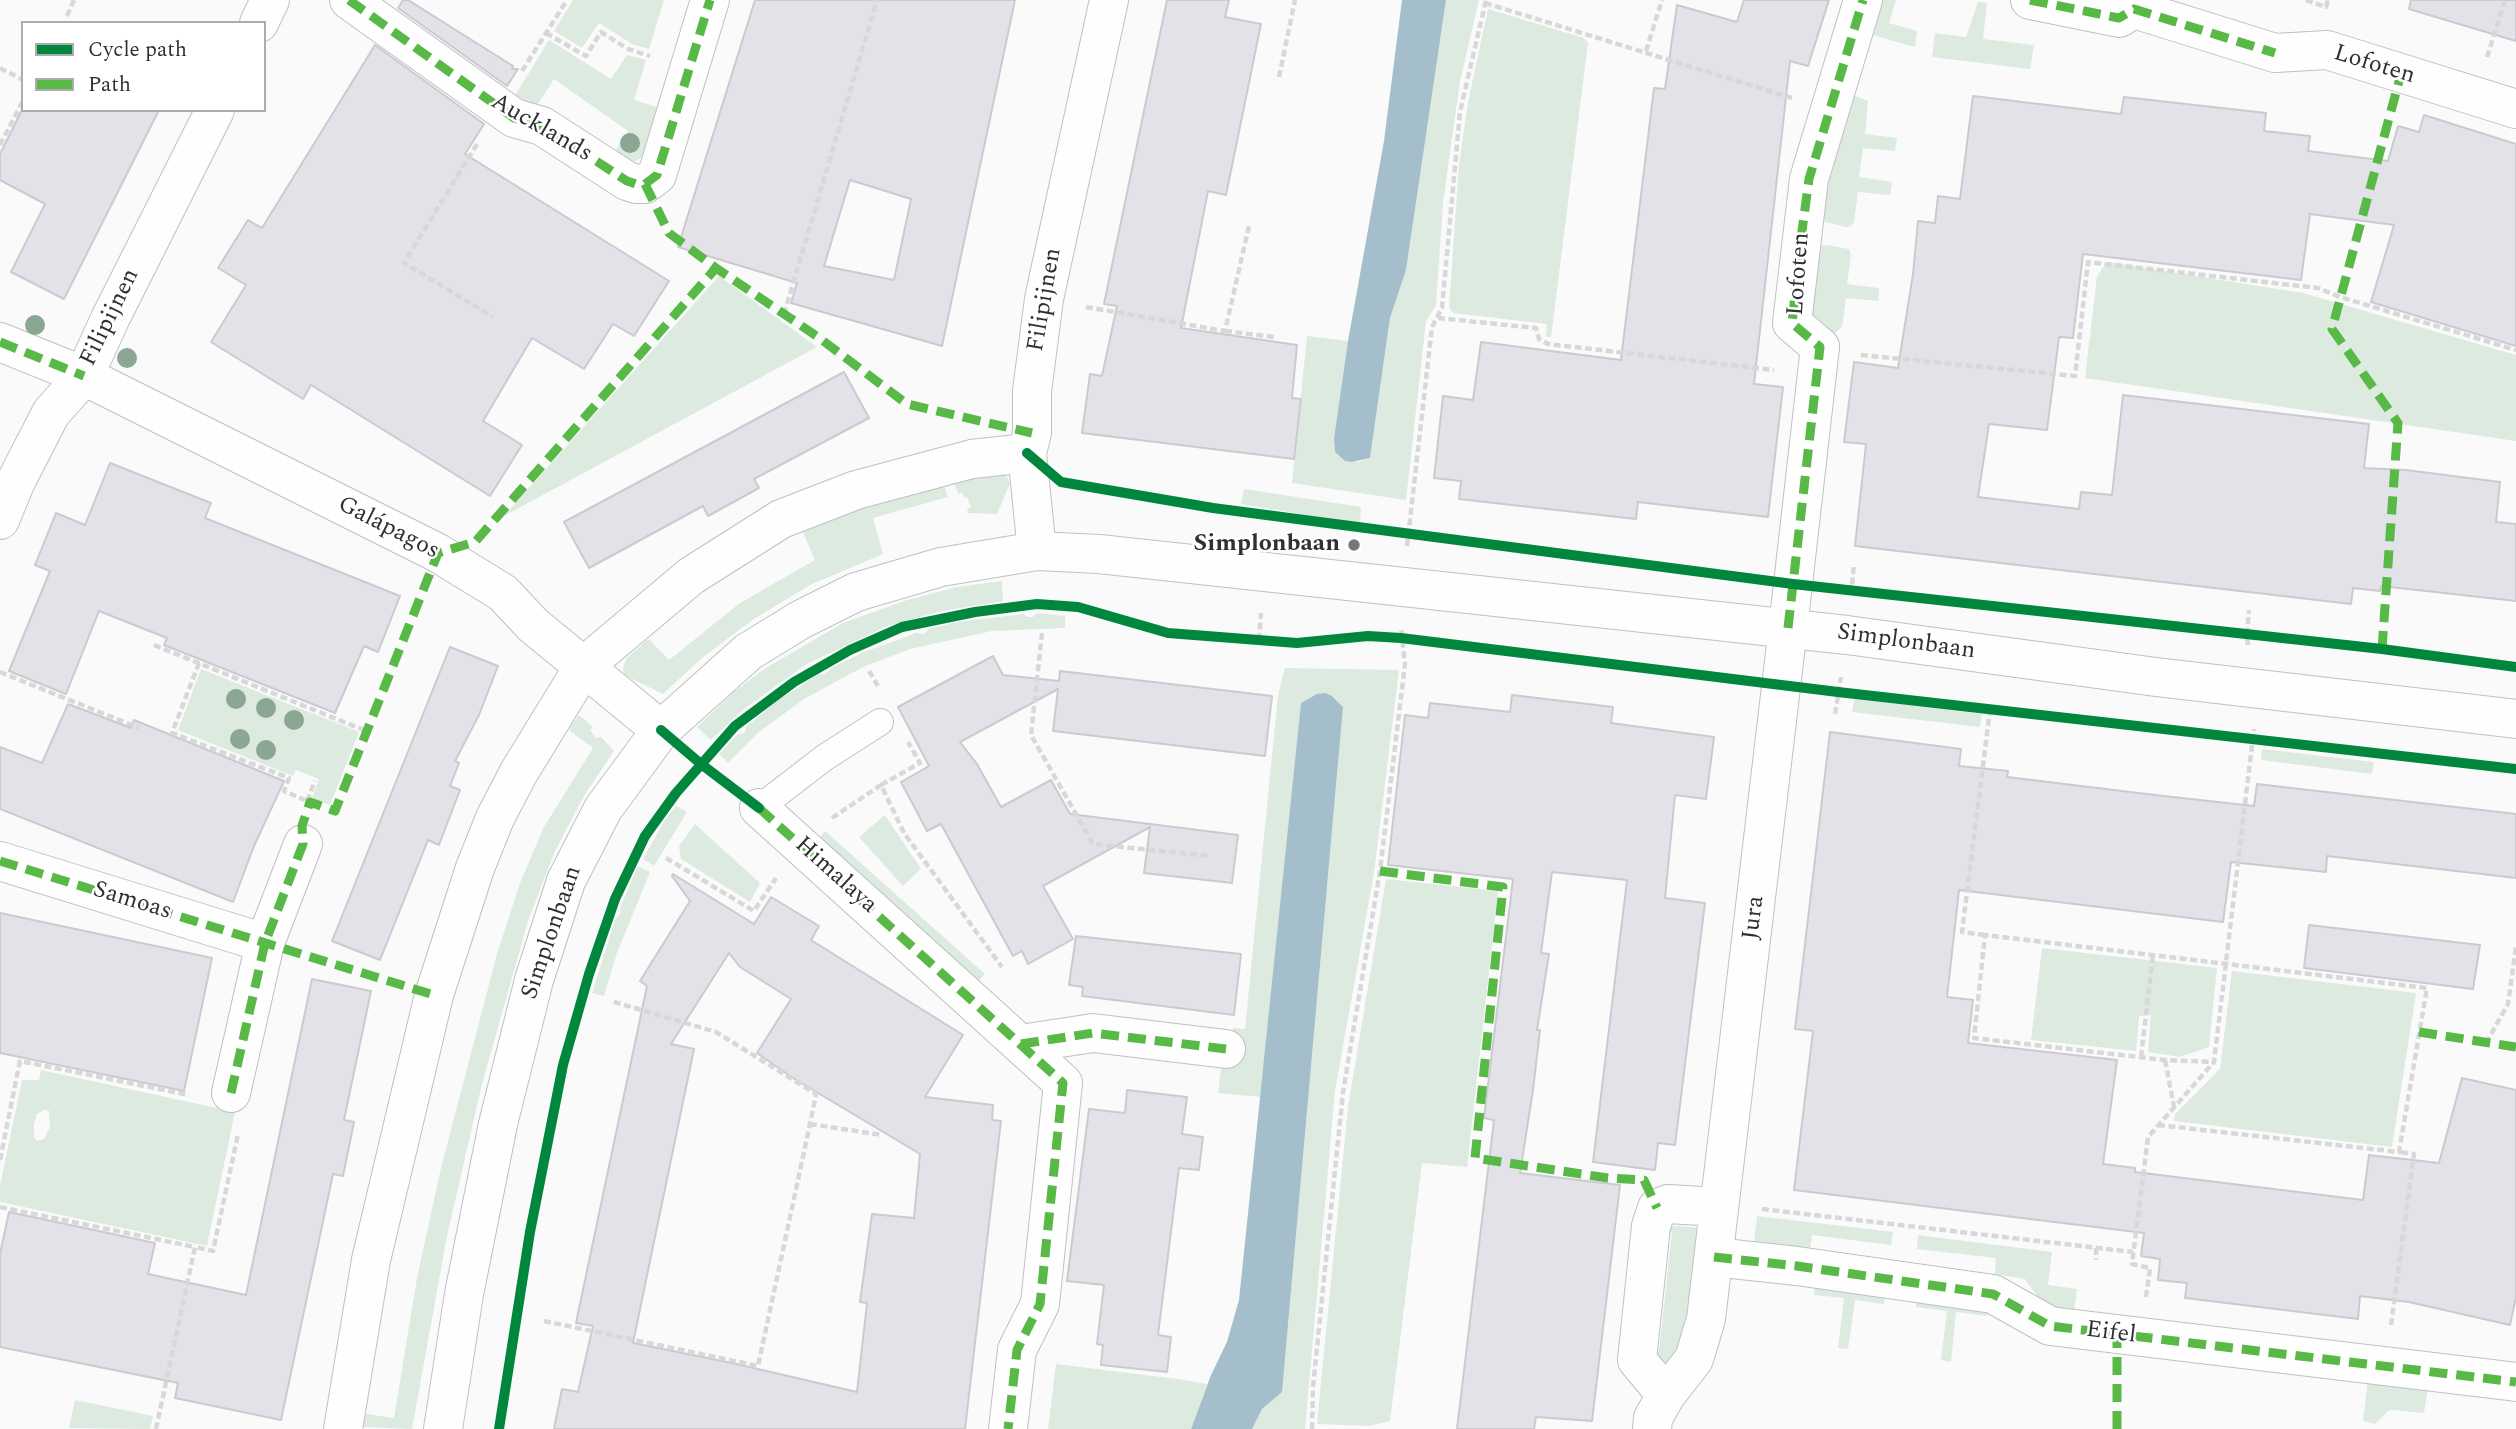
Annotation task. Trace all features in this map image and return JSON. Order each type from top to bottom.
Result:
[{"type":"street","points":[[260,21],[270,0]]},
{"type":"street","name":"Aucklands","points":[[349,0],[514,118],[542,126],[628,181],[645,184],[657,175],[710,0]]},
{"type":"street","name":"Filipijnen","points":[[1037,551],[1027,453],[1031,433],[1031,391],[1044,299],[1109,0]]},
{"type":"street","name":"Lofoten","points":[[1818,361],[1792,323],[1809,179],[1863,0]]},
{"type":"street","name":"Lofoten","points":[[2030,0],[2119,18],[2136,4],[2275,53],[2328,50],[2516,109]]},
{"type":"street","name":"Filipijnen","points":[[0,520],[16,481],[51,413],[84,376],[214,112]]},
{"type":"street","name":"Galápagos","points":[[0,342],[84,376],[438,553],[503,593],[533,625],[661,730]]},
{"type":"street","points":[[1788,628],[1818,361]]},
{"type":"street","points":[[343,1429],[371,1260],[434,995],[475,868],[495,818],[519,772],[584,666],[691,576],[781,519],[856,489],[972,459],[1027,453]]},
{"type":"street","name":"Simplonbaan","points":[[443,1429],[464,1294],[498,1124],[538,968],[566,881],[603,809],[661,730],[748,652],[800,620],[856,592],[941,567],[1037,551],[1179,561],[1788,628],[2516,719]]},
{"type":"street","name":"Jura","points":[[1652,1429],[1653,1418],[1666,1395],[1693,1359],[1706,1319],[1788,628]]},
{"type":"street","name":"Himalaya","points":[[759,808],[1063,1083],[1040,1304],[1017,1350],[1008,1429]]},
{"type":"street","points":[[229,1098],[265,943],[303,844]]},
{"type":"street","name":"Samoas","points":[[0,861],[265,943]]},
{"type":"street","points":[[1021,1044],[1093,1033],[1226,1049]]},
{"type":"street","points":[[1666,1395],[1637,1360],[1651,1226],[1657,1208],[1668,1204],[1719,1207]]},
{"type":"street","name":"Eifel","points":[[1714,1257],[1993,1294],[2050,1326],[2516,1382]]},
{"type":"lane","name":"Himalaya","points":[[759,808],[824,758],[880,722]]},
{"type":"path","points":[[67,16],[74,0]]},
{"type":"path","points":[[493,317],[404,262],[567,0]]},
{"type":"path","points":[[784,314],[877,0]]},
{"type":"path","points":[[1279,77],[1295,0]]},
{"type":"path","points":[[1646,51],[1662,0]]},
{"type":"path","points":[[2306,0],[2326,7],[2328,0]]},
{"type":"path","points":[[2486,61],[2505,0]]},
{"type":"path","points":[[1312,1429],[1313,1387],[1343,1092],[1380,871],[1405,664],[1395,638],[1432,327],[1442,307],[1460,112],[1485,2],[1829,110]]},
{"type":"path","points":[[546,33],[586,56],[601,32],[628,49],[651,56],[647,67],[686,78]]},
{"type":"path","points":[[0,68],[21,79]]},
{"type":"path","points":[[0,145],[21,105]]},
{"type":"path","points":[[1226,331],[1249,226]]},
{"type":"path","points":[[1438,318],[1536,328],[1539,339],[1548,344],[1818,361],[1835,353],[2075,376],[2088,262],[2318,288],[2340,298],[2516,350]]},
{"type":"path","points":[[1044,299],[1274,337]]},
{"type":"path","points":[[1395,532],[1422,536]]},
{"type":"path","points":[[1793,584],[1865,593]]},
{"type":"path","points":[[2129,1337],[2143,1323],[2150,1268],[2132,1264],[2148,1137],[2214,1062],[2258,688],[2247,636],[2249,610]]},
{"type":"path","points":[[1042,633],[1031,736],[1093,844],[1209,856]]},
{"type":"path","points":[[2233,634],[2260,637]]},
{"type":"path","points":[[1395,638],[1414,640]]},
{"type":"path","points":[[1246,639],[1271,641]]},
{"type":"path","points":[[154,645],[366,731]]},
{"type":"path","points":[[199,663],[172,733],[289,778],[284,791],[309,801],[315,781]]},
{"type":"path","points":[[0,671],[139,728]]},
{"type":"path","points":[[1783,684],[1852,694]]},
{"type":"path","points":[[1976,708],[2004,711]]},
{"type":"path","points":[[1990,710],[1962,932],[2427,988],[2399,1152]]},
{"type":"path","points":[[2239,738],[2266,741]]},
{"type":"path","points":[[1985,935],[1974,1038],[2165,1060],[2214,1062]]},
{"type":"path","points":[[2486,1043],[2508,1004],[2516,947]]},
{"type":"path","points":[[2141,1057],[2153,955]]},
{"type":"path","points":[[544,1321],[758,1366],[810,1124],[816,1094],[716,1032],[611,1002]]},
{"type":"path","points":[[2165,1060],[2174,1107]]},
{"type":"path","points":[[0,1160],[20,1061],[229,1098],[244,1106],[213,1251],[0,1207]]},
{"type":"path","points":[[810,1124],[882,1135]]},
{"type":"path","points":[[2158,1125],[2414,1154],[2385,1366]]},
{"type":"path","points":[[1719,1207],[1773,1210],[2133,1252]]},
{"type":"path","points":[[156,1429],[195,1247]]},
{"type":"path","points":[[2096,1248],[2096,1260]]},
{"type":"shaded area","points":[[573,0],[664,0],[649,49],[632,44],[599,23],[582,48],[554,31]]},
{"type":"shaded area","points":[[1446,0],[1479,0],[1460,81],[1443,203],[1436,305],[1426,321],[1406,500],[1292,483],[1307,336],[1348,341],[1334,446],[1336,453],[1345,461],[1359,462],[1370,458],[1390,318],[1406,270]]},
{"type":"shaded area","points":[[1875,0],[1896,0],[1889,23],[1917,31],[1915,47],[1865,33]]},
{"type":"shaded area","points":[[1978,2],[1987,3],[1983,39],[2034,45],[2030,69],[1932,57],[1935,33],[1966,37]]},
{"type":"shaded area","points":[[1488,9],[1584,38],[1588,43],[1551,337],[1546,337],[1547,324],[1453,313],[1449,307],[1459,165],[1468,102]]},
{"type":"shaded area","points":[[549,40],[611,79],[627,55],[646,60],[634,100],[660,108],[649,153],[634,162],[618,160],[614,153],[628,131],[554,79],[538,104],[520,108],[511,102]]},
{"type":"shaded area","points":[[1852,97],[1868,101],[1865,134],[1897,138],[1895,151],[1863,148],[1859,177],[1892,182],[1890,195],[1858,192],[1854,222],[1846,227],[1825,222],[1819,211]]},
{"type":"shaded area","points":[[1826,245],[1849,249],[1851,255],[1847,284],[1879,288],[1878,301],[1846,298],[1842,327],[1835,333],[1815,330],[1809,326],[1818,247]]},
{"type":"shaded area","points":[[2107,262],[2303,293],[2516,355],[2516,441],[2085,378],[2097,276]]},
{"type":"shaded area","points":[[719,276],[817,347],[504,516],[589,421]]},
{"type":"shaded area","points":[[1003,471],[1010,483],[997,514],[968,513],[967,509],[971,507],[967,497],[964,497],[962,492],[958,494],[952,476]]},
{"type":"shaded area","points":[[941,478],[948,497],[873,518],[883,554],[810,585],[754,619],[703,657],[663,694],[624,675],[626,659],[647,640],[669,660],[740,603],[815,560],[801,528]]},
{"type":"shaded area","points":[[1244,489],[1361,507],[1360,524],[1241,504]]},
{"type":"shaded area","points":[[1002,581],[1003,601],[942,611],[887,626],[805,665],[743,710],[711,740],[697,727],[734,692],[764,669],[843,623],[907,600],[957,587]]},
{"type":"shaded area","points":[[1037,613],[1065,616],[1065,628],[992,631],[910,649],[863,667],[804,699],[759,732],[728,763],[719,754],[777,701],[819,674],[825,674],[831,668],[864,652],[916,633],[924,634],[928,629],[957,622],[1024,614],[1033,617]]},
{"type":"shaded area","points":[[1285,668],[1399,670],[1374,873],[1335,1091],[1305,1429],[1252,1429],[1262,1409],[1282,1391],[1343,707],[1332,696],[1301,704],[1261,1097],[1218,1093],[1222,1061],[1230,1061],[1233,1028],[1245,1029],[1278,695]]},
{"type":"shaded area","points":[[201,669],[359,732],[330,805],[312,798],[319,779],[296,770],[293,776],[178,730]]},
{"type":"shaded area","points":[[1854,699],[1982,714],[1980,727],[1852,712]]},
{"type":"shaded area","points":[[579,715],[593,727],[590,730],[596,738],[601,737],[614,751],[584,796],[555,851],[528,921],[482,1084],[447,1236],[412,1429],[362,1427],[363,1416],[366,1414],[394,1418],[417,1278],[441,1168],[497,954],[520,883],[544,827],[593,748],[570,731]]},
{"type":"shaded area","points":[[2262,749],[2374,762],[2372,774],[2261,760]]},
{"type":"shaded area","points":[[676,806],[687,812],[654,866],[643,859]]},
{"type":"shaded area","points":[[885,815],[921,869],[903,886],[859,837]]},
{"type":"shaded area","points":[[695,824],[760,883],[750,902],[681,859],[679,846]]},
{"type":"shaded area","points":[[825,831],[985,974],[976,984],[816,842]]},
{"type":"shaded area","points":[[638,866],[650,872],[617,953],[604,996],[592,993],[615,920],[620,914],[620,908]]},
{"type":"shaded area","points":[[1386,879],[1498,891],[1467,1167],[1422,1163],[1390,1421],[1369,1426],[1317,1424],[1348,1107]]},
{"type":"shaded area","points":[[2042,948],[2217,968],[2209,1047],[2180,1057],[2148,1052],[2151,1015],[2139,1016],[2136,1051],[2031,1040]]},
{"type":"shaded area","points":[[2232,971],[2416,993],[2392,1147],[2174,1121],[2175,1114],[2220,1069]]},
{"type":"shaded area","points":[[41,1070],[235,1112],[207,1246],[0,1202],[0,1186],[22,1080],[39,1080]],"holes":[[[44,1110],[49,1111],[50,1127],[44,1139],[37,1141],[34,1137],[37,1114]]]},
{"type":"shaded area","points":[[1757,1216],[1893,1232],[1891,1245],[1812,1235],[1810,1250],[1754,1243]]},
{"type":"shaded area","points":[[1668,1225],[1699,1228],[1685,1342],[1667,1372],[1648,1351],[1659,1351],[1672,1232],[1667,1231]]},
{"type":"shaded area","points":[[1918,1235],[2052,1252],[2048,1285],[2077,1289],[2074,1313],[2047,1310],[2025,1279],[1995,1274],[1996,1258],[1917,1249]]},
{"type":"shaded area","points":[[1815,1285],[1885,1294],[1884,1304],[1855,1300],[1848,1349],[1838,1348],[1844,1298],[1814,1295]]},
{"type":"shaded area","points":[[1917,1297],[1988,1306],[1987,1316],[1956,1312],[1951,1362],[1941,1360],[1947,1311],[1916,1307]]},
{"type":"shaded area","points":[[1056,1364],[1207,1384],[1191,1429],[1048,1429]]},
{"type":"shaded area","points":[[2368,1380],[2428,1387],[2424,1413],[2393,1410],[2388,1411],[2375,1424],[2363,1421]]},
{"type":"shaded area","points":[[75,1400],[153,1416],[150,1429],[69,1428]]},
{"type":"water","points":[[1402,0],[1446,0],[1406,270],[1390,318],[1370,458],[1352,462],[1345,461],[1335,452],[1334,439],[1348,341],[1384,141]]},
{"type":"water","points":[[1325,693],[1343,707],[1282,1392],[1262,1409],[1252,1429],[1191,1429],[1211,1375],[1227,1342],[1239,1300],[1301,703],[1317,694]]},
{"type":"building","points":[[403,0],[408,0],[513,66],[512,69],[518,69],[507,86],[398,8]]},
{"type":"building","points":[[755,0],[1015,0],[942,346],[791,303],[797,283],[678,247]],"holes":[[[850,180],[911,199],[894,280],[824,266]]]},
{"type":"building","points":[[1167,0],[1229,0],[1225,17],[1261,24],[1226,195],[1208,191],[1181,328],[1297,345],[1292,398],[1301,399],[1294,459],[1082,433],[1090,374],[1102,376],[1117,306],[1104,304]]},
{"type":"building","points":[[1744,0],[1829,0],[1808,66],[1790,61],[1754,384],[1783,387],[1768,517],[1638,502],[1636,519],[1459,499],[1461,481],[1434,478],[1443,396],[1473,400],[1481,342],[1621,360],[1654,88],[1665,89],[1677,5],[1737,22]]},
{"type":"building","points":[[2411,0],[2516,0],[2516,41],[2409,9]]},
{"type":"building","points":[[375,45],[484,124],[465,154],[669,281],[634,336],[613,324],[584,369],[532,338],[483,421],[522,445],[490,496],[311,385],[303,399],[211,342],[246,285],[218,268],[248,220],[262,228]]},
{"type":"building","points":[[1973,96],[2121,114],[2124,97],[2266,113],[2264,131],[2310,136],[2308,151],[2388,161],[2398,126],[2419,132],[2424,115],[2516,144],[2516,346],[2371,302],[2394,225],[2310,214],[2301,280],[2083,254],[2073,338],[2059,337],[2047,430],[1989,424],[1978,497],[2079,509],[2081,492],[2112,495],[2123,395],[2369,424],[2364,468],[2406,470],[2500,482],[2496,522],[2516,524],[2516,601],[2381,586],[2380,591],[2353,588],[2351,604],[1855,546],[1866,444],[1844,442],[1854,362],[1898,368],[1913,274],[1918,221],[1935,223],[1938,196],[1960,199]]},
{"type":"building","points":[[21,112],[158,112],[64,299],[11,272],[45,204],[0,180],[0,154]]},
{"type":"building","points":[[844,372],[869,418],[754,479],[759,488],[708,516],[703,506],[589,568],[564,522]]},
{"type":"building","points":[[110,463],[211,503],[205,518],[400,596],[378,652],[364,646],[335,713],[164,645],[167,638],[99,611],[66,694],[9,671],[50,571],[35,565],[56,513],[85,525]]},
{"type":"building","points":[[450,647],[498,666],[479,715],[455,761],[459,763],[450,786],[460,790],[439,845],[428,840],[380,960],[332,941]]},
{"type":"building","points":[[993,656],[1003,675],[1059,681],[1060,671],[1272,696],[1265,756],[1053,731],[1058,689],[960,742],[977,764],[1001,807],[1051,780],[1070,814],[1238,835],[1232,883],[1144,873],[1150,827],[1043,886],[1073,939],[1028,964],[1022,951],[1013,956],[941,824],[927,831],[901,782],[929,766],[898,707]]},
{"type":"building","points":[[1512,695],[1613,707],[1611,723],[1714,737],[1706,799],[1675,795],[1665,898],[1705,903],[1675,1145],[1658,1143],[1655,1170],[1593,1162],[1627,880],[1552,872],[1541,953],[1549,954],[1520,1173],[1620,1185],[1592,1421],[1536,1417],[1534,1429],[1457,1429],[1494,1120],[1484,1118],[1513,879],[1388,865],[1405,715],[1428,718],[1430,703],[1510,712]]},
{"type":"building","points":[[68,704],[131,728],[134,720],[284,781],[254,846],[233,902],[0,809],[0,747],[42,763]]},
{"type":"building","points":[[1830,732],[1961,749],[1959,766],[2008,771],[2007,777],[2155,795],[2254,806],[2257,784],[2516,814],[2516,878],[2327,856],[2326,872],[2231,862],[2223,922],[1959,890],[1947,997],[1973,1000],[1968,1043],[2117,1060],[2103,1164],[2135,1168],[2135,1172],[2363,1200],[2369,1155],[2439,1163],[2462,1078],[2516,1090],[2516,1297],[2510,1325],[2409,1302],[2360,1296],[2358,1319],[2185,1298],[2187,1283],[2158,1280],[2160,1259],[2141,1256],[2144,1233],[1794,1190],[1813,1031],[1795,1029]]},
{"type":"building","points":[[673,874],[754,924],[771,897],[819,926],[811,940],[963,1035],[925,1097],[993,1105],[992,1120],[1001,1121],[965,1429],[554,1429],[562,1389],[578,1392],[593,1326],[576,1323],[647,986],[640,981],[690,901]],"holes":[[[729,953],[740,967],[791,999],[757,1053],[793,1078],[920,1154],[914,1218],[872,1214],[860,1302],[867,1303],[857,1392],[633,1343],[694,1049],[671,1044]]]},
{"type":"building","points":[[0,913],[212,958],[184,1091],[0,1053]]},
{"type":"building","points":[[2309,925],[2480,945],[2473,989],[2304,968]]},
{"type":"building","points":[[1076,936],[1241,954],[1234,1015],[1082,996],[1083,987],[1069,985]]},
{"type":"building","points":[[312,979],[371,991],[344,1120],[354,1122],[343,1176],[333,1174],[281,1420],[175,1398],[178,1383],[0,1347],[0,1254],[9,1212],[155,1243],[148,1274],[246,1295]]},
{"type":"building","points":[[1127,1090],[1187,1097],[1182,1134],[1203,1137],[1199,1170],[1179,1168],[1158,1335],[1171,1337],[1167,1372],[1101,1365],[1103,1345],[1097,1344],[1104,1285],[1067,1281],[1089,1109],[1125,1113]]},
{"type":"marked path","points":[[349,0],[514,118],[542,126],[627,181],[636,184],[645,184],[657,175],[710,0]]},
{"type":"marked path","points":[[1788,628],[1820,347],[1792,323],[1802,231],[1809,179],[1863,0]]},
{"type":"marked path","points":[[2030,0],[2119,18],[2134,9],[2275,53]]},
{"type":"marked path","points":[[2382,649],[2398,423],[2332,329],[2401,74]]},
{"type":"marked path","points":[[645,184],[669,233],[818,337],[907,404],[1032,433]]},
{"type":"marked path","points":[[231,1093],[265,943],[303,844],[302,826],[310,802],[335,811],[438,553],[475,542],[716,268]]},
{"type":"marked path","points":[[0,342],[84,376]]},
{"type":"marked path","points":[[759,808],[1063,1083],[1040,1304],[1017,1350],[1008,1429]]},
{"type":"marked path","points":[[0,861],[434,995]]},
{"type":"marked path","points":[[1380,871],[1503,887],[1475,1158],[1608,1178],[1644,1180],[1657,1208]]},
{"type":"marked path","points":[[2419,1032],[2516,1047]]},
{"type":"marked path","points":[[1021,1044],[1093,1033],[1226,1049]]},
{"type":"marked path","points":[[1714,1257],[1993,1294],[2050,1326],[2516,1382]]},
{"type":"marked path","points":[[2117,1335],[2117,1429]]},
{"type":"cycle path","points":[[1027,453],[1061,482],[1213,508],[1793,584],[2382,649],[2516,667]]},
{"type":"cycle path","points":[[499,1429],[530,1232],[563,1065],[589,974],[615,899],[645,836],[676,793],[735,726],[794,682],[850,650],[902,627],[975,612],[1037,604],[1078,607],[1168,633],[1297,643],[1368,636],[1401,638],[1838,692],[2516,769]]},
{"type":"cycle path","points":[[661,730],[759,808]]},
{"type":"place","name":"Simplonbaan","points":[[1354,545]]}]
